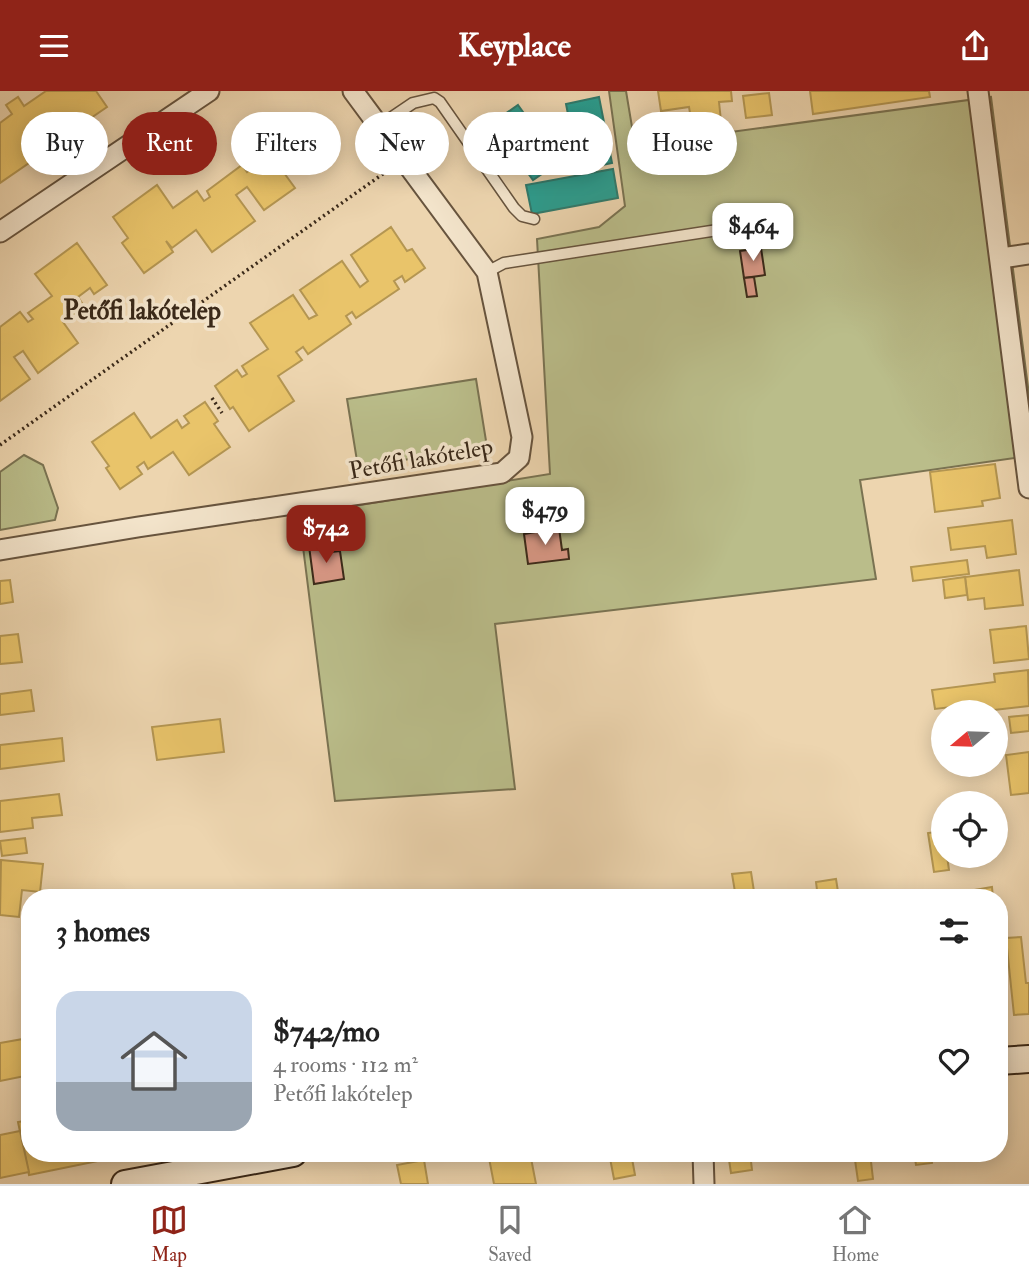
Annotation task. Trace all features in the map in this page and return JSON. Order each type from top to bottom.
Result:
[{"type":"main road","points":[[1008,1060],[1029,1059]]},
{"type":"main road","points":[[125,1184],[244,1162]]},
{"type":"street","points":[[0,232],[209,91]]},
{"type":"street","name":"Petőfi lakótelep","points":[[353,91],[369,112]]},
{"type":"street","points":[[978,91],[1029,488]]},
{"type":"street","name":"Petőfi lakótelep","points":[[0,550],[502,473],[519,458],[522,437],[487,272],[415,175]]},
{"type":"street","points":[[1000,258],[1029,254]]},
{"type":"street","points":[[703,1162],[704,1184]]},
{"type":"lane","points":[[401,112],[419,100],[434,99],[440,102],[447,112]]},
{"type":"lane","points":[[449,115],[514,208],[522,216],[534,219]]},
{"type":"lane","points":[[487,272],[504,263],[776,221]]},
{"type":"path","points":[[0,445],[380,175]]},
{"type":"path","points":[[212,398],[222,413]]},
{"type":"green space","points":[[609,91],[626,91],[630,112],[627,112],[627,175],[737,175],[737,131],[991,97],[1029,395],[1029,456],[860,480],[876,579],[495,624],[515,789],[335,801],[299,515],[550,474],[537,239],[599,227],[625,206]]},
{"type":"green space","points":[[476,379],[487,447],[358,467],[347,399]]},
{"type":"green space","points":[[24,455],[43,465],[58,508],[55,520],[0,530],[0,472]]},
{"type":"building: Homes","points":[[46,91],[96,91],[107,107],[100,112],[21,112],[21,169],[0,183],[0,123],[12,114],[6,105],[18,97],[24,106]]},
{"type":"building: Homes","points":[[658,91],[731,91],[732,101],[719,102],[720,112],[690,112],[689,107],[661,111]]},
{"type":"building: Homes","points":[[810,91],[929,91],[930,97],[813,114]]},
{"type":"building: Homes","points":[[769,93],[772,115],[746,118],[743,96]]},
{"type":"building: Homes","points":[[231,173],[286,175],[295,188],[264,210],[247,187],[236,195],[255,221],[212,252],[196,230],[172,248],[166,241],[173,252],[144,273],[122,243],[128,238],[113,217],[157,185],[173,208],[197,191],[204,201],[210,197],[207,191]]},
{"type":"building: Homes","points":[[391,227],[407,251],[412,249],[425,268],[405,282],[402,276],[394,281],[399,289],[356,318],[352,312],[346,316],[351,324],[308,354],[303,347],[296,352],[302,360],[278,376],[294,401],[249,431],[215,386],[237,370],[242,377],[247,374],[242,366],[268,349],[250,323],[293,295],[309,319],[317,315],[300,290],[342,261],[360,287],[368,281],[351,255]]},
{"type":"building: Homes","points":[[77,243],[107,285],[94,294],[90,288],[78,297],[84,306],[63,322],[78,343],[38,373],[23,351],[14,357],[30,379],[0,401],[0,327],[20,312],[28,322],[33,319],[28,313],[52,296],[35,274]]},
{"type":"building: Homes","points":[[205,402],[218,421],[214,424],[230,447],[189,475],[173,452],[148,469],[144,462],[137,467],[142,474],[120,489],[106,468],[109,466],[92,442],[134,413],[151,438],[177,420],[182,428],[189,423],[184,416]]},
{"type":"building: Homes","points":[[995,464],[1000,498],[982,501],[983,506],[935,512],[930,472]]},
{"type":"building: Homes","points":[[1012,520],[1016,554],[987,558],[985,546],[951,550],[948,528]]},
{"type":"building: Homes","points":[[967,560],[969,574],[913,581],[911,567]]},
{"type":"building: Homes","points":[[1019,570],[1023,605],[985,609],[984,598],[968,600],[965,577]]},
{"type":"building: Homes","points":[[965,577],[967,595],[945,598],[943,580]]},
{"type":"building: Homes","points":[[10,580],[13,602],[0,604],[0,581]]},
{"type":"building: Homes","points":[[1026,626],[1029,659],[994,663],[990,630]]},
{"type":"building: Homes","points":[[18,634],[22,662],[0,664],[0,636]]},
{"type":"building: Homes","points":[[1028,670],[1029,706],[1008,708],[1008,700],[934,700],[932,690],[995,682],[994,674]]},
{"type":"building: Homes","points":[[31,690],[34,711],[0,715],[0,694]]},
{"type":"building: Homes","points":[[1029,715],[1029,731],[1011,733],[1009,717]]},
{"type":"building: Homes","points":[[220,719],[224,752],[157,760],[152,727]]},
{"type":"building: Homes","points":[[62,738],[64,761],[0,769],[0,745]]},
{"type":"building: Homes","points":[[1029,752],[1029,793],[1011,795],[1008,755]]},
{"type":"building: Homes","points":[[59,794],[62,815],[32,818],[33,828],[0,832],[0,801]]},
{"type":"building: Homes","points":[[25,838],[27,853],[2,856],[0,841]]},
{"type":"building: Homes","points":[[1,860],[43,864],[40,889],[21,889],[19,917],[0,915]]},
{"type":"building: Homes","points":[[933,868],[949,868],[949,870],[934,872]]},
{"type":"building: Homes","points":[[751,872],[754,889],[734,889],[732,874]]},
{"type":"building: Homes","points":[[836,879],[838,889],[817,889],[816,882]]},
{"type":"building: Homes","points":[[1021,937],[1026,983],[1029,983],[1029,1014],[1014,1015],[1008,938]]},
{"type":"building: Homes","points":[[21,1039],[21,1077],[0,1081],[0,1043]]},
{"type":"building: Homes","points":[[20,1131],[21,1162],[27,1162],[29,1172],[0,1178],[0,1135]]},
{"type":"building: Homes","points":[[26,1162],[93,1162],[29,1175]]},
{"type":"building: Homes","points":[[424,1162],[428,1184],[401,1184],[397,1165]]},
{"type":"building: Homes","points":[[490,1162],[532,1162],[536,1184],[494,1184]]},
{"type":"building: Homes","points":[[611,1162],[633,1162],[635,1175],[614,1179]]},
{"type":"building: Homes","points":[[729,1162],[751,1162],[752,1170],[731,1173]]},
{"type":"building: Homes","points":[[855,1162],[871,1162],[873,1179],[858,1181]]},
{"type":"building: Homes","points":[[916,1162],[932,1162],[932,1163],[916,1165]]},
{"type":"building: Schools","points":[[599,97],[602,112],[568,112],[566,104]]},
{"type":"building: Schools","points":[[518,105],[523,112],[508,112]]},
{"type":"building: Schools","points":[[613,169],[618,198],[532,214],[526,185],[580,175],[613,175]]},
{"type":"building: Other","points":[[761,248],[765,275],[744,278],[740,251]]},
{"type":"building: Other","points":[[754,277],[757,296],[747,297],[744,278]]},
{"type":"building: Other","points":[[559,528],[562,550],[568,549],[569,559],[528,564],[524,534]]},
{"type":"building: Other","points":[[323,544],[324,553],[340,551],[344,579],[314,584],[309,546]]},
{"type":"district","name":"Petőfi lakótelep","points":[[142,311]]}]
